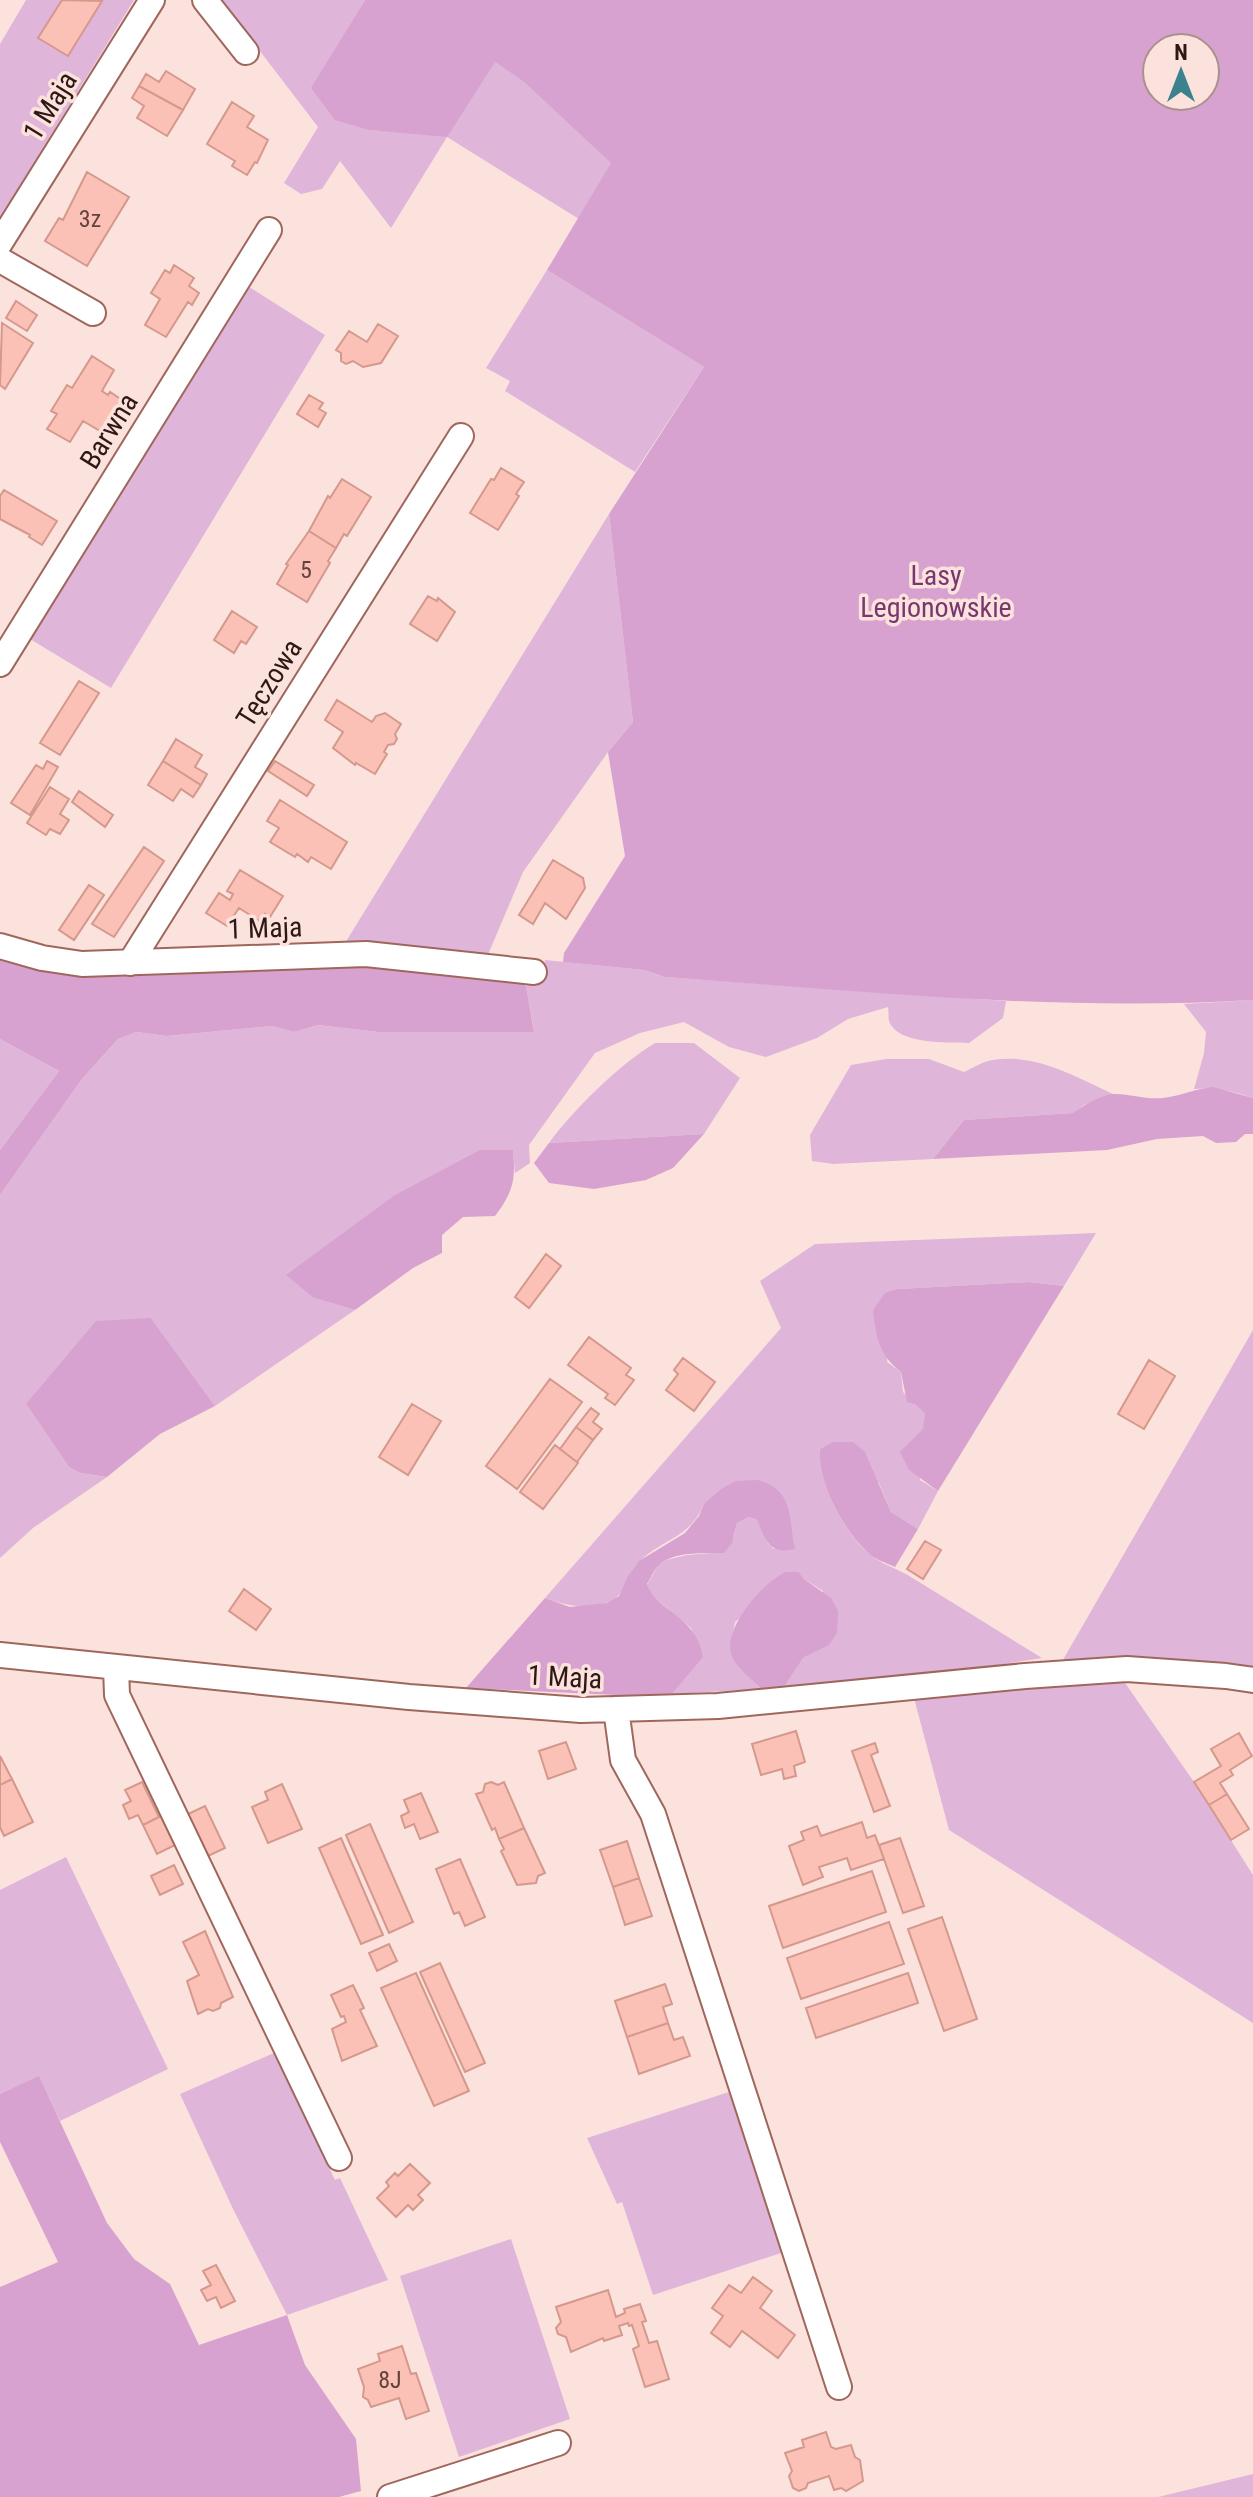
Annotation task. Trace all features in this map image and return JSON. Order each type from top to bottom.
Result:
[{"type":"street","name":"1 Maja","points":[[0,243],[152,0]]},
{"type":"street","points":[[205,0],[246,52]]},
{"type":"street","name":"Barwna","points":[[0,664],[269,230]]},
{"type":"street","points":[[0,260],[93,313]]},
{"type":"street","name":"Tęczowa","points":[[130,963],[461,436]]},
{"type":"street","name":"1 Maja","points":[[0,946],[42,958],[82,964],[366,954],[534,972]]},
{"type":"street","name":"1 Maja","points":[[0,1655],[409,1697],[581,1710],[718,1706],[1127,1669],[1253,1680]]},
{"type":"street","points":[[116,1667],[117,1695],[339,2158]]},
{"type":"street","points":[[616,1709],[623,1760],[653,1814],[839,2387]]},
{"type":"street","points":[[390,2497],[558,2443]]},
{"type":"shaded area","points":[[26,0],[134,0],[0,218],[0,44]]},
{"type":"shaded area","points":[[221,0],[365,0],[312,88],[369,130],[401,132],[495,62],[525,83],[612,163],[579,219],[447,137],[391,228],[340,161],[322,189],[301,194],[284,183],[318,127]]},
{"type":"shaded area","points":[[547,270],[704,367],[635,472],[505,391],[510,381],[486,368]]},
{"type":"shaded area","points":[[246,285],[325,335],[111,688],[30,639]]},
{"type":"shaded area","points":[[609,514],[633,722],[608,752],[523,872],[487,957],[342,948]]},
{"type":"shaded area","points":[[545,960],[644,970],[665,977],[1006,1001],[1003,1018],[969,1043],[924,1041],[902,1034],[889,1021],[888,1007],[848,1019],[817,1038],[766,1057],[729,1047],[684,1022],[640,1033],[595,1053],[529,1145],[530,1163],[515,1173],[513,1150],[314,1298],[355,1310],[215,1406],[151,1318],[26,1404],[69,1467],[80,1473],[107,1477],[33,1528],[0,1558],[0,1195],[82,1079],[118,1039],[136,1032],[167,1036],[272,1026],[294,1032],[318,1025],[378,1032],[534,1031],[526,986],[542,975]]},
{"type":"shaded area","points":[[1253,1000],[1253,1098],[1224,1090],[1194,1089],[1206,1032],[1184,1004]]},
{"type":"shaded area","points":[[0,1039],[59,1071],[0,1150]]},
{"type":"shaded area","points":[[655,1043],[694,1043],[740,1078],[704,1134],[549,1143],[598,1088]]},
{"type":"shaded area","points":[[886,1059],[929,1059],[964,1072],[989,1061],[1025,1060],[1055,1068],[1113,1094],[1084,1105],[1074,1113],[964,1120],[933,1159],[833,1164],[812,1161],[810,1135],[851,1065]]},
{"type":"shaded area","points":[[1096,1233],[1064,1286],[1029,1282],[898,1289],[887,1362],[901,1372],[903,1392],[925,1414],[920,1480],[938,1491],[918,1529],[891,1512],[879,1483],[832,1442],[820,1449],[823,1475],[834,1505],[850,1532],[868,1553],[1042,1658],[924,1676],[784,1687],[804,1657],[823,1591],[799,1572],[735,1622],[733,1633],[742,1670],[761,1689],[672,1694],[702,1657],[691,1628],[649,1593],[647,1585],[658,1565],[687,1555],[724,1552],[734,1536],[737,1523],[749,1517],[757,1520],[774,1549],[791,1530],[789,1513],[704,1504],[684,1531],[649,1553],[635,1566],[622,1591],[613,1600],[583,1606],[545,1598],[781,1328],[760,1281],[815,1244]]},
{"type":"shaded area","points":[[1253,1330],[1253,1670],[1199,1661],[1127,1656],[1060,1665]]},
{"type":"shaded area","points":[[1123,1680],[1194,1782],[1253,1875],[1253,2023],[949,1830],[914,1698]]},
{"type":"shaded area","points":[[66,1857],[168,2069],[60,2121],[39,2077],[0,2094],[0,1890]]},
{"type":"shaded area","points":[[274,2053],[335,2180],[340,2178],[388,2280],[287,2315],[233,2209],[180,2094]]},
{"type":"shaded area","points":[[732,2091],[784,2252],[653,2295],[622,2202],[617,2204],[587,2138]]},
{"type":"shaded area","points":[[511,2239],[570,2419],[459,2457],[400,2276]]},
{"type":"shaded area","points":[[1253,2474],[1253,2497],[1158,2497]]},
{"type":"green space","name":"Lasy Legionowskie","points":[[365,0],[1253,0],[1253,1000],[1032,1002],[885,994],[665,977],[644,970],[563,962],[564,953],[625,856],[608,752],[633,722],[609,514],[704,367],[547,270],[611,163],[525,83],[495,62],[447,137],[369,130],[335,120],[311,88]]},
{"type":"green space","points":[[0,952],[366,958],[496,971],[526,986],[534,1032],[378,1032],[318,1025],[294,1032],[272,1026],[167,1036],[136,1032],[118,1039],[82,1079],[0,1195],[0,1150],[59,1071],[0,1039]]},
{"type":"green space","points":[[1213,1087],[1253,1098],[1253,1134],[1245,1134],[1236,1142],[1216,1143],[1203,1136],[1157,1139],[1107,1150],[933,1159],[964,1120],[1073,1113],[1092,1101],[1113,1094],[1163,1098]]},
{"type":"green space","points":[[704,1134],[673,1168],[646,1180],[594,1189],[549,1183],[534,1163],[549,1143]]},
{"type":"green space","points":[[480,1150],[513,1150],[512,1185],[495,1216],[463,1217],[442,1235],[442,1253],[413,1268],[355,1310],[314,1298],[286,1275],[395,1195]]},
{"type":"green space","points":[[1029,1282],[1064,1286],[938,1491],[909,1470],[900,1452],[923,1429],[925,1414],[915,1404],[907,1402],[901,1372],[880,1345],[873,1310],[885,1293],[898,1289]]},
{"type":"green space","points":[[151,1318],[215,1406],[160,1434],[107,1477],[80,1473],[69,1467],[26,1404],[96,1321]]},
{"type":"green space","points":[[832,1442],[853,1442],[865,1452],[891,1512],[918,1529],[895,1567],[867,1552],[849,1531],[833,1504],[820,1462],[820,1449]]},
{"type":"green space","points":[[758,1480],[770,1485],[784,1498],[795,1549],[774,1548],[766,1540],[757,1520],[749,1517],[737,1523],[732,1543],[724,1553],[670,1558],[657,1567],[647,1584],[658,1601],[692,1631],[703,1657],[672,1694],[639,1696],[466,1688],[545,1598],[570,1607],[607,1603],[619,1596],[639,1561],[685,1533],[704,1504],[721,1489],[736,1481]]},
{"type":"green space","points":[[786,1572],[799,1572],[831,1598],[838,1611],[837,1633],[829,1645],[804,1657],[784,1687],[761,1689],[734,1661],[730,1645],[738,1620],[756,1595]]},
{"type":"green space","points":[[39,2076],[107,2223],[134,2259],[170,2284],[199,2345],[287,2315],[305,2365],[356,2439],[361,2491],[339,2497],[0,2497],[0,2287],[58,2262],[0,2142],[0,2094]]},
{"type":"building","points":[[62,0],[102,1],[68,56],[38,38]]},
{"type":"building","points":[[166,71],[195,89],[183,110],[139,86],[146,74],[159,82]]},
{"type":"building","points":[[139,86],[183,110],[167,136],[137,118],[144,106],[132,98]]},
{"type":"building","points":[[232,102],[254,116],[247,127],[268,140],[257,163],[247,175],[232,166],[235,161],[207,144]]},
{"type":"building","points":[[87,172],[129,197],[87,266],[45,241],[59,218],[63,220]]},
{"type":"building","points":[[174,265],[194,278],[189,286],[199,293],[192,305],[188,302],[166,337],[145,325],[160,299],[151,293],[165,270],[170,273]]},
{"type":"building","points":[[16,301],[37,315],[27,331],[6,318]]},
{"type":"building","points":[[2,323],[33,343],[5,389],[0,385]]},
{"type":"building","points":[[378,324],[398,336],[381,363],[363,367],[353,361],[346,364],[341,361],[341,353],[336,350],[349,331],[367,342]]},
{"type":"building","points":[[92,356],[114,370],[102,391],[108,395],[110,392],[125,402],[105,434],[83,421],[70,442],[47,429],[57,414],[51,411],[67,385],[72,388]]},
{"type":"building","points":[[309,395],[323,403],[319,409],[326,413],[318,427],[297,414]]},
{"type":"building","points":[[501,468],[524,482],[498,530],[470,513]]},
{"type":"building","points":[[342,479],[371,497],[336,548],[309,531],[328,496],[330,498]]},
{"type":"building","points":[[4,490],[57,521],[42,545],[0,519],[0,496]]},
{"type":"building","points":[[309,531],[336,548],[307,602],[277,584],[286,564]]},
{"type":"building","points":[[428,596],[437,601],[438,598],[455,612],[437,641],[410,624]]},
{"type":"building","points":[[232,611],[257,627],[246,644],[241,641],[234,653],[214,640]]},
{"type":"building","points":[[79,681],[99,693],[60,755],[40,743]]},
{"type":"building","points":[[337,700],[372,722],[376,716],[385,713],[401,724],[395,734],[397,739],[394,744],[388,745],[384,752],[387,754],[375,774],[355,765],[333,748],[343,732],[325,720]]},
{"type":"building","points":[[176,739],[202,755],[195,767],[207,774],[201,785],[163,761]]},
{"type":"building","points":[[47,761],[58,767],[30,815],[11,803],[36,765],[43,769]]},
{"type":"building","points":[[163,761],[201,785],[193,797],[181,789],[173,801],[148,785]]},
{"type":"building","points":[[275,761],[314,785],[307,796],[268,771]]},
{"type":"building","points":[[50,787],[69,799],[60,814],[69,820],[60,834],[50,829],[46,835],[27,823]]},
{"type":"building","points":[[79,791],[113,815],[105,827],[72,802]]},
{"type":"building","points":[[280,800],[347,842],[331,869],[311,857],[308,862],[297,854],[295,857],[270,842],[279,828],[267,821]]},
{"type":"building","points":[[144,847],[164,861],[114,937],[92,924]]},
{"type":"building","points":[[553,860],[583,878],[585,888],[566,919],[545,903],[533,924],[519,915]]},
{"type":"building","points":[[240,870],[283,896],[270,917],[265,914],[261,922],[239,908],[227,926],[206,913],[219,893],[230,900],[233,894],[227,891]]},
{"type":"building","points":[[89,885],[104,895],[74,940],[59,930]]},
{"type":"building","points":[[546,1254],[561,1266],[529,1308],[515,1297]]},
{"type":"building","points":[[589,1337],[631,1368],[626,1375],[634,1380],[615,1405],[605,1398],[608,1394],[568,1365]]},
{"type":"building","points":[[683,1358],[715,1382],[694,1411],[666,1390],[678,1374],[674,1370]]},
{"type":"building","points":[[1149,1360],[1175,1376],[1144,1429],[1118,1414]]},
{"type":"building","points":[[550,1379],[582,1402],[517,1489],[486,1466]]},
{"type":"building","points":[[412,1404],[441,1421],[408,1475],[379,1457]]},
{"type":"building","points":[[591,1408],[599,1414],[593,1422],[602,1429],[593,1440],[576,1427]]},
{"type":"building","points":[[576,1427],[593,1440],[577,1462],[560,1449]]},
{"type":"building","points":[[555,1445],[578,1463],[543,1509],[520,1492]]},
{"type":"building","points":[[925,1541],[941,1550],[923,1579],[907,1569]]},
{"type":"building","points":[[244,1589],[271,1609],[256,1630],[229,1611]]},
{"type":"building","points":[[796,1731],[805,1762],[794,1766],[796,1776],[784,1779],[782,1769],[761,1775],[752,1744]]},
{"type":"building","points":[[1239,1733],[1252,1756],[1230,1770],[1233,1775],[1220,1783],[1227,1794],[1209,1805],[1194,1782],[1221,1766],[1211,1749]]},
{"type":"building","points":[[566,1742],[576,1769],[548,1779],[539,1751]]},
{"type":"building","points":[[875,1743],[878,1752],[871,1755],[890,1806],[874,1812],[852,1751]]},
{"type":"building","points":[[0,1756],[12,1779],[0,1785]]},
{"type":"building","points":[[12,1779],[33,1822],[4,1836],[0,1827],[0,1785]]},
{"type":"building","points":[[142,1782],[159,1817],[143,1825],[138,1815],[129,1819],[123,1805],[131,1801],[125,1790]]},
{"type":"building","points":[[491,1782],[498,1785],[504,1782],[524,1828],[499,1839],[476,1794],[483,1792],[485,1784]]},
{"type":"building","points":[[282,1784],[302,1829],[268,1843],[252,1807],[268,1800],[265,1792]]},
{"type":"building","points":[[421,1793],[438,1832],[420,1839],[414,1824],[405,1828],[401,1816],[409,1812],[404,1800]]},
{"type":"building","points":[[1227,1794],[1249,1829],[1231,1840],[1209,1805]]},
{"type":"building","points":[[205,1806],[225,1848],[206,1857],[186,1815]]},
{"type":"building","points":[[161,1816],[175,1845],[157,1854],[143,1825]]},
{"type":"building","points":[[862,1822],[867,1838],[875,1835],[884,1859],[851,1870],[847,1858],[819,1867],[823,1877],[803,1885],[789,1846],[804,1840],[801,1832],[817,1826],[821,1836]]},
{"type":"building","points":[[370,1824],[413,1922],[389,1933],[346,1835]]},
{"type":"building","points":[[524,1828],[545,1873],[538,1876],[536,1883],[517,1885],[501,1851],[504,1849],[499,1839]]},
{"type":"building","points":[[341,1838],[383,1935],[361,1944],[319,1848]]},
{"type":"building","points":[[900,1838],[924,1906],[903,1913],[879,1845]]},
{"type":"building","points":[[627,1841],[639,1878],[613,1887],[600,1850]]},
{"type":"building","points":[[460,1859],[485,1917],[465,1926],[459,1912],[454,1914],[436,1869]]},
{"type":"building","points":[[174,1865],[183,1884],[160,1895],[151,1876]]},
{"type":"building","points":[[872,1871],[886,1912],[783,1948],[769,1906]]},
{"type":"building","points":[[639,1878],[652,1916],[625,1925],[613,1887]]},
{"type":"building","points":[[942,1917],[977,2019],[944,2031],[908,1929]]},
{"type":"building","points":[[889,1922],[904,1964],[801,1999],[787,1958]]},
{"type":"building","points":[[205,1931],[233,1997],[221,2003],[220,2008],[198,2014],[187,1981],[199,1975],[183,1942]]},
{"type":"building","points":[[389,1944],[397,1961],[377,1971],[369,1953]]},
{"type":"building","points":[[440,1963],[485,2063],[465,2072],[420,1972]]},
{"type":"building","points":[[416,1973],[469,2091],[434,2106],[381,1988]]},
{"type":"building","points":[[908,1973],[918,2003],[816,2038],[806,2008]]},
{"type":"building","points":[[665,1984],[672,2004],[663,2007],[668,2023],[627,2037],[615,2001]]},
{"type":"building","points":[[353,1985],[364,2008],[360,2010],[377,2046],[342,2061],[332,2029],[346,2022],[331,1995]]},
{"type":"building","points":[[668,2023],[674,2040],[683,2037],[690,2056],[639,2074],[627,2037]]},
{"type":"building","points":[[410,2164],[430,2183],[418,2195],[423,2200],[413,2210],[408,2205],[396,2217],[377,2198],[389,2186],[386,2182]]},
{"type":"building","points":[[216,2265],[235,2301],[221,2308],[216,2297],[207,2301],[201,2290],[211,2285],[203,2271]]},
{"type":"building","points":[[753,2277],[772,2291],[760,2308],[795,2335],[778,2358],[742,2331],[730,2347],[711,2333],[723,2316],[712,2308],[729,2285],[741,2293]]},
{"type":"building","points":[[608,2290],[616,2317],[625,2313],[624,2309],[640,2304],[649,2343],[657,2341],[669,2379],[645,2387],[633,2349],[639,2346],[632,2325],[628,2323],[619,2326],[622,2335],[604,2341],[603,2338],[571,2352],[566,2337],[558,2334],[556,2328],[561,2322],[556,2307]]},
{"type":"building","points":[[402,2346],[411,2374],[416,2373],[429,2411],[406,2419],[399,2398],[371,2407],[363,2397],[364,2387],[358,2369],[380,2361],[378,2354]]},
{"type":"building","points":[[826,2432],[831,2447],[836,2449],[851,2445],[855,2457],[860,2460],[863,2481],[846,2491],[841,2488],[834,2490],[829,2476],[808,2483],[806,2488],[799,2491],[793,2488],[789,2476],[792,2471],[785,2453],[804,2447],[802,2440]]}]
